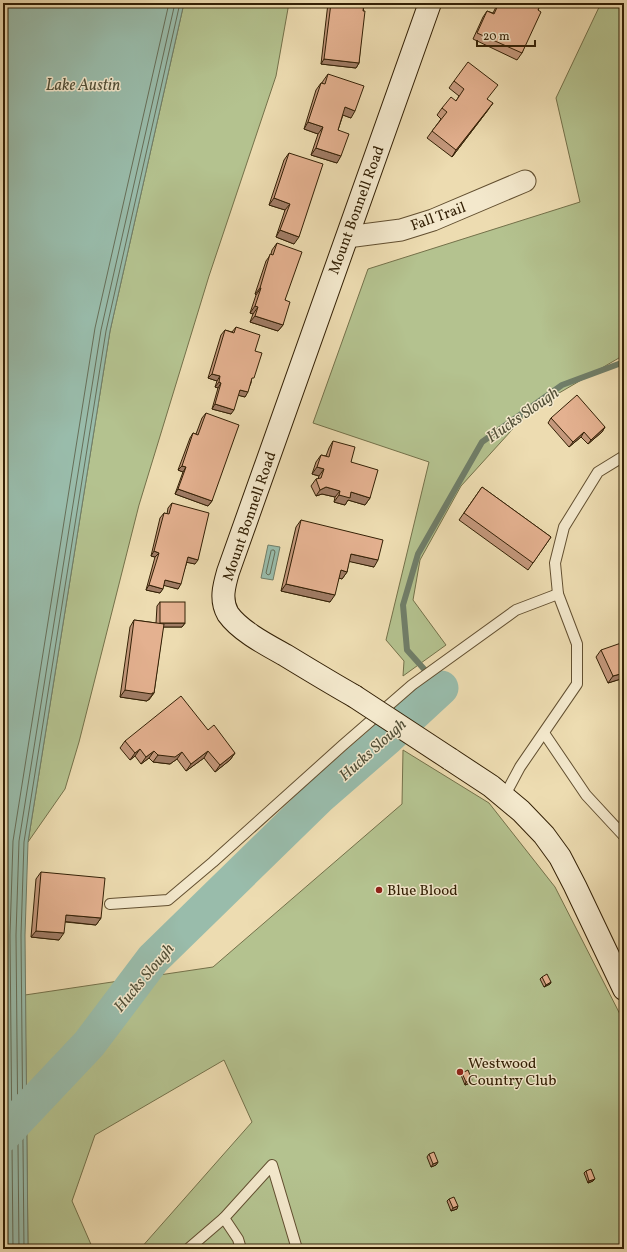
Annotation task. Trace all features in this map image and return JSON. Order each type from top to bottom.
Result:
[{"type":"street","name":"Mount Bonnell Road","points":[[430,3],[228,572],[223,599],[228,613],[240,626],[263,642],[354,696],[450,759],[491,786],[521,811],[544,835],[560,857],[624,989]]},
{"type":"street","name":"Fall Trail","points":[[347,237],[401,230],[426,222],[526,181]]},
{"type":"lane","points":[[504,797],[520,767],[577,684],[577,644],[558,594],[555,563],[564,527],[598,472],[624,456]]},
{"type":"lane","points":[[110,904],[168,900],[213,862],[412,685],[516,610],[558,594]]},
{"type":"lane","points":[[544,733],[586,795],[624,836]]},
{"type":"lane","points":[[188,1249],[224,1218],[272,1164],[297,1249]]},
{"type":"lane","points":[[224,1218],[238,1239],[241,1249]]},
{"type":"green space","points":[[184,3],[289,3],[276,76],[209,276],[139,505],[79,742],[65,789],[28,842],[110,331]]},
{"type":"green space","points":[[601,3],[624,3],[624,355],[530,410],[461,486],[420,560],[413,600],[446,645],[403,676],[404,661],[386,640],[429,462],[313,423],[368,269],[580,202],[556,98]]},
{"type":"green space","name":"Westwood Country Club","points":[[403,750],[489,803],[555,887],[624,1022],[624,1249],[140,1249],[252,1122],[224,1060],[95,1135],[72,1201],[93,1249],[28,1249],[25,995],[213,967],[402,804]]},
{"type":"water","name":"Lake Austin","points":[[3,3],[184,3],[110,331],[28,842],[25,935],[28,1249],[3,1249]]},
{"type":"water","points":[[268,545],[280,547],[273,580],[261,578]]},
{"type":"building","points":[[331,3],[364,3],[363,11],[365,11],[359,63],[324,59]]},
{"type":"building","points":[[499,3],[541,3],[538,10],[541,12],[522,53],[477,33],[487,11],[494,14]]},
{"type":"building","points":[[468,62],[498,85],[487,99],[493,103],[456,150],[432,131],[447,112],[442,108],[451,97],[456,101],[464,89],[454,81]]},
{"type":"building","points":[[328,74],[364,86],[355,111],[345,107],[338,130],[349,134],[341,156],[316,148],[323,127],[308,122],[321,83],[325,84]]},
{"type":"building","points":[[289,153],[323,164],[299,237],[280,230],[290,204],[274,198]]},
{"type":"building","points":[[277,243],[302,252],[285,300],[290,302],[283,325],[255,316],[258,307],[255,306],[270,254],[273,255]]},
{"type":"building","points":[[236,327],[260,335],[255,351],[262,353],[248,392],[240,390],[234,410],[215,404],[221,383],[219,382],[220,376],[212,374],[225,330],[234,333]]},
{"type":"building","points":[[577,395],[605,427],[591,440],[584,432],[573,442],[551,418]]},
{"type":"building","points":[[206,413],[239,425],[212,501],[178,489],[186,467],[182,466],[193,433],[198,435]]},
{"type":"building","points":[[333,441],[355,447],[351,462],[378,470],[370,498],[351,492],[350,498],[339,495],[340,491],[326,487],[320,490],[316,479],[321,478],[324,469],[317,467],[321,455],[329,457]]},
{"type":"building","points":[[482,487],[551,537],[533,563],[464,513]]},
{"type":"building","points":[[172,503],[209,513],[198,560],[188,557],[181,584],[165,580],[163,589],[149,585],[159,553],[154,551],[164,513],[169,514]]},
{"type":"building","points":[[301,520],[383,540],[378,560],[351,554],[347,572],[341,570],[335,595],[286,584]]},
{"type":"building","points":[[160,602],[185,602],[185,623],[160,623]]},
{"type":"building","points":[[134,620],[164,624],[154,693],[152,694],[125,690]]},
{"type":"building","points":[[624,642],[624,673],[613,676],[601,650]]},
{"type":"building","points":[[181,696],[208,730],[214,725],[235,753],[220,765],[208,751],[191,764],[182,752],[175,757],[158,755],[154,751],[146,757],[140,749],[135,753],[125,741]]},
{"type":"building","points":[[41,872],[105,878],[101,918],[66,915],[64,933],[36,931]]},
{"type":"building","points":[[547,974],[551,982],[546,985],[542,977]]},
{"type":"building","points":[[468,1070],[472,1080],[466,1082],[462,1073]]},
{"type":"building","points":[[434,1152],[438,1162],[433,1164],[429,1154]]},
{"type":"building","points":[[591,1169],[595,1179],[589,1181],[586,1171]]},
{"type":"building","points":[[454,1197],[458,1206],[453,1208],[449,1199]]},
{"type":"waterway","name":"Hucks Slough","points":[[441,688],[407,650],[403,605],[418,554],[482,442],[562,385],[624,362]]},
{"type":"waterway","name":"Hucks Slough","points":[[3,1135],[89,1044],[153,959],[320,796],[388,737],[441,688]]},
{"type":"place","name":"Blue Blood","points":[[379,890]]},
{"type":"place","name":"Westwood Country Club","points":[[460,1072]]}]
